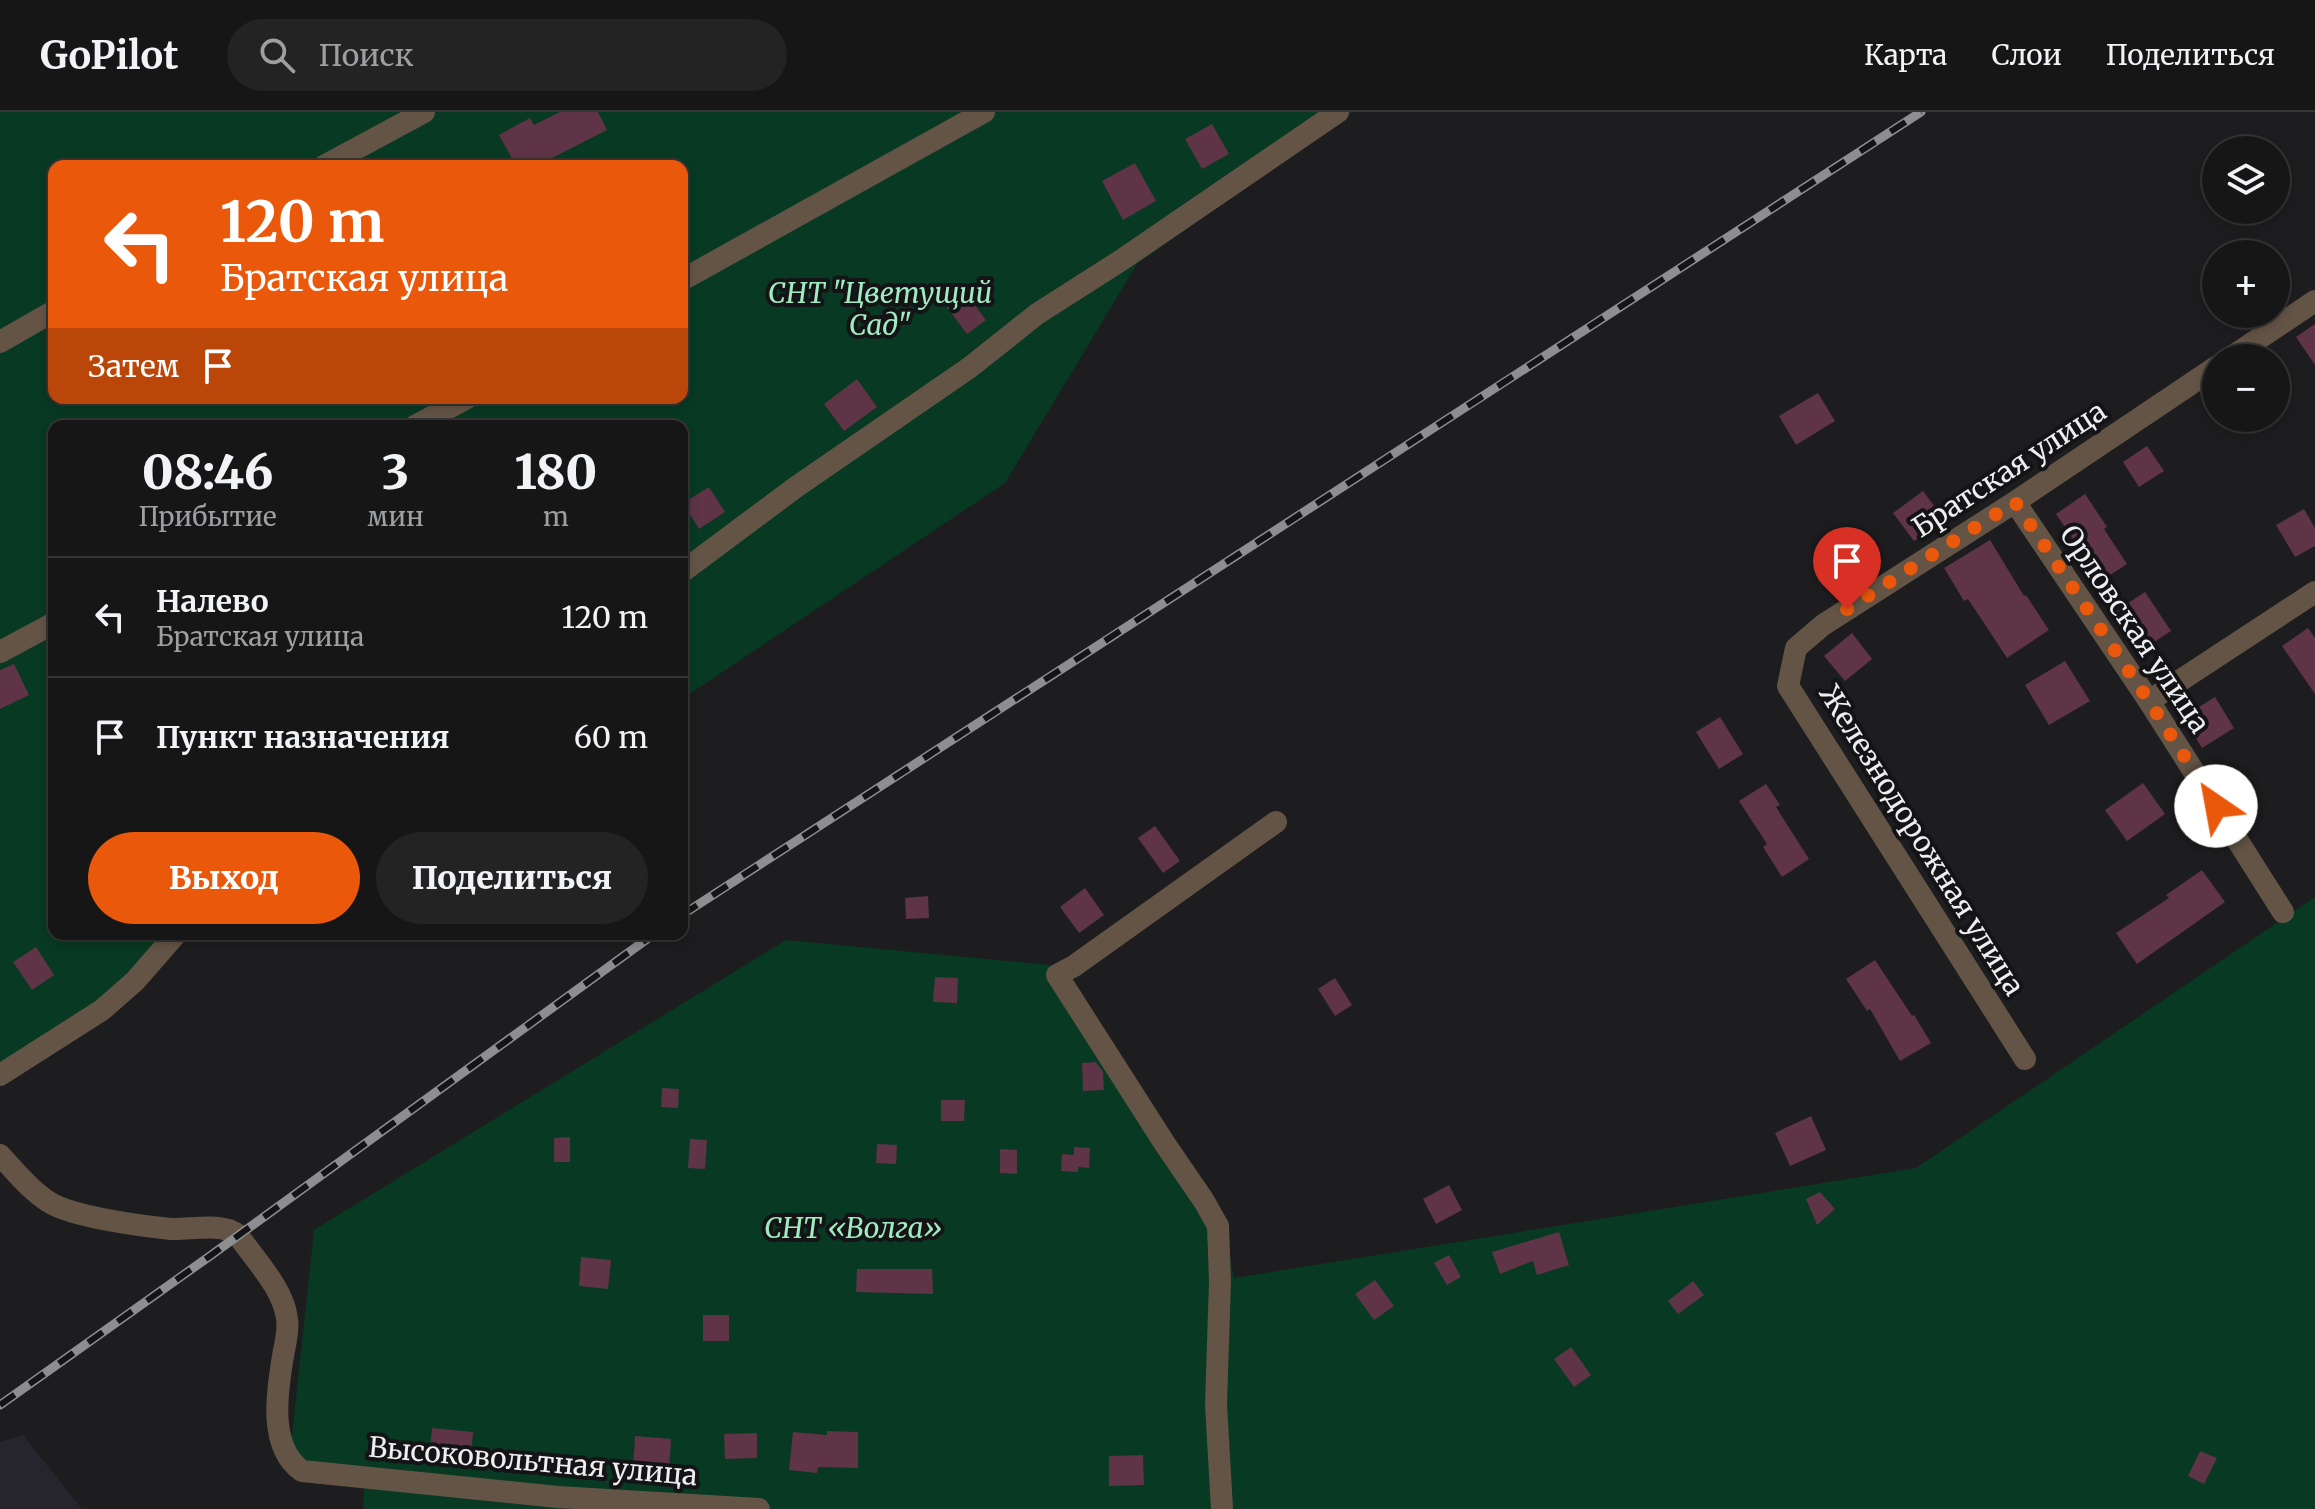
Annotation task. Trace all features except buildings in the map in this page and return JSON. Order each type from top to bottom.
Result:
[{"type":"street","points":[[335,160],[424,112]]},
{"type":"street","points":[[688,277],[984,112]]},
{"type":"street","points":[[688,568],[796,487],[969,368],[1037,314],[1338,112]]},
{"type":"street","points":[[2251,344],[2315,301]]},
{"type":"street","points":[[0,342],[48,314]]},
{"type":"street","name":"Братская улица","points":[[1796,648],[1823,625],[2015,502],[2202,376]]},
{"type":"street","points":[[426,420],[456,404]]},
{"type":"street","name":"Орловская улица","points":[[2015,502],[2149,701],[2283,912]]},
{"type":"street","points":[[2149,701],[2315,592]]},
{"type":"street","points":[[0,652],[48,626]]},
{"type":"street","name":"Железнодорожная улица","points":[[1796,648],[1788,686],[2025,1059]]},
{"type":"street","points":[[1222,1509],[1216,1405],[1220,1281],[1218,1226],[1057,975],[1276,822]]},
{"type":"street","points":[[0,1075],[102,1010],[135,981],[171,940]]},
{"type":"street","name":"Высоковольтная улица","points":[[0,1155],[51,1204],[74,1213],[172,1229],[220,1229],[238,1235],[284,1303],[288,1323],[278,1420],[282,1449],[302,1471],[558,1497],[759,1509]]},
{"type":"shaded area","points":[[23,1435],[82,1509],[0,1509],[0,1442]]},
{"type":"green space","name":"СНТ \"Цветущий Сад\"","points":[[0,112],[1353,112],[1137,264],[1005,483],[688,695],[688,420],[48,420],[48,940],[184,940],[132,997],[0,1083]]},
{"type":"green space","name":"СНТ «Волга»","points":[[2315,897],[2315,1509],[363,1509],[364,1483],[288,1473],[314,1230],[786,940],[1060,966],[1221,1210],[1234,1278],[1916,1168]]},
{"type":"railway","points":[[688,911],[1921,112]]},
{"type":"railway","points":[[0,1405],[646,940]]},
{"type":"route","points":[[1847,609],[2015,502],[2216,806]]}]
